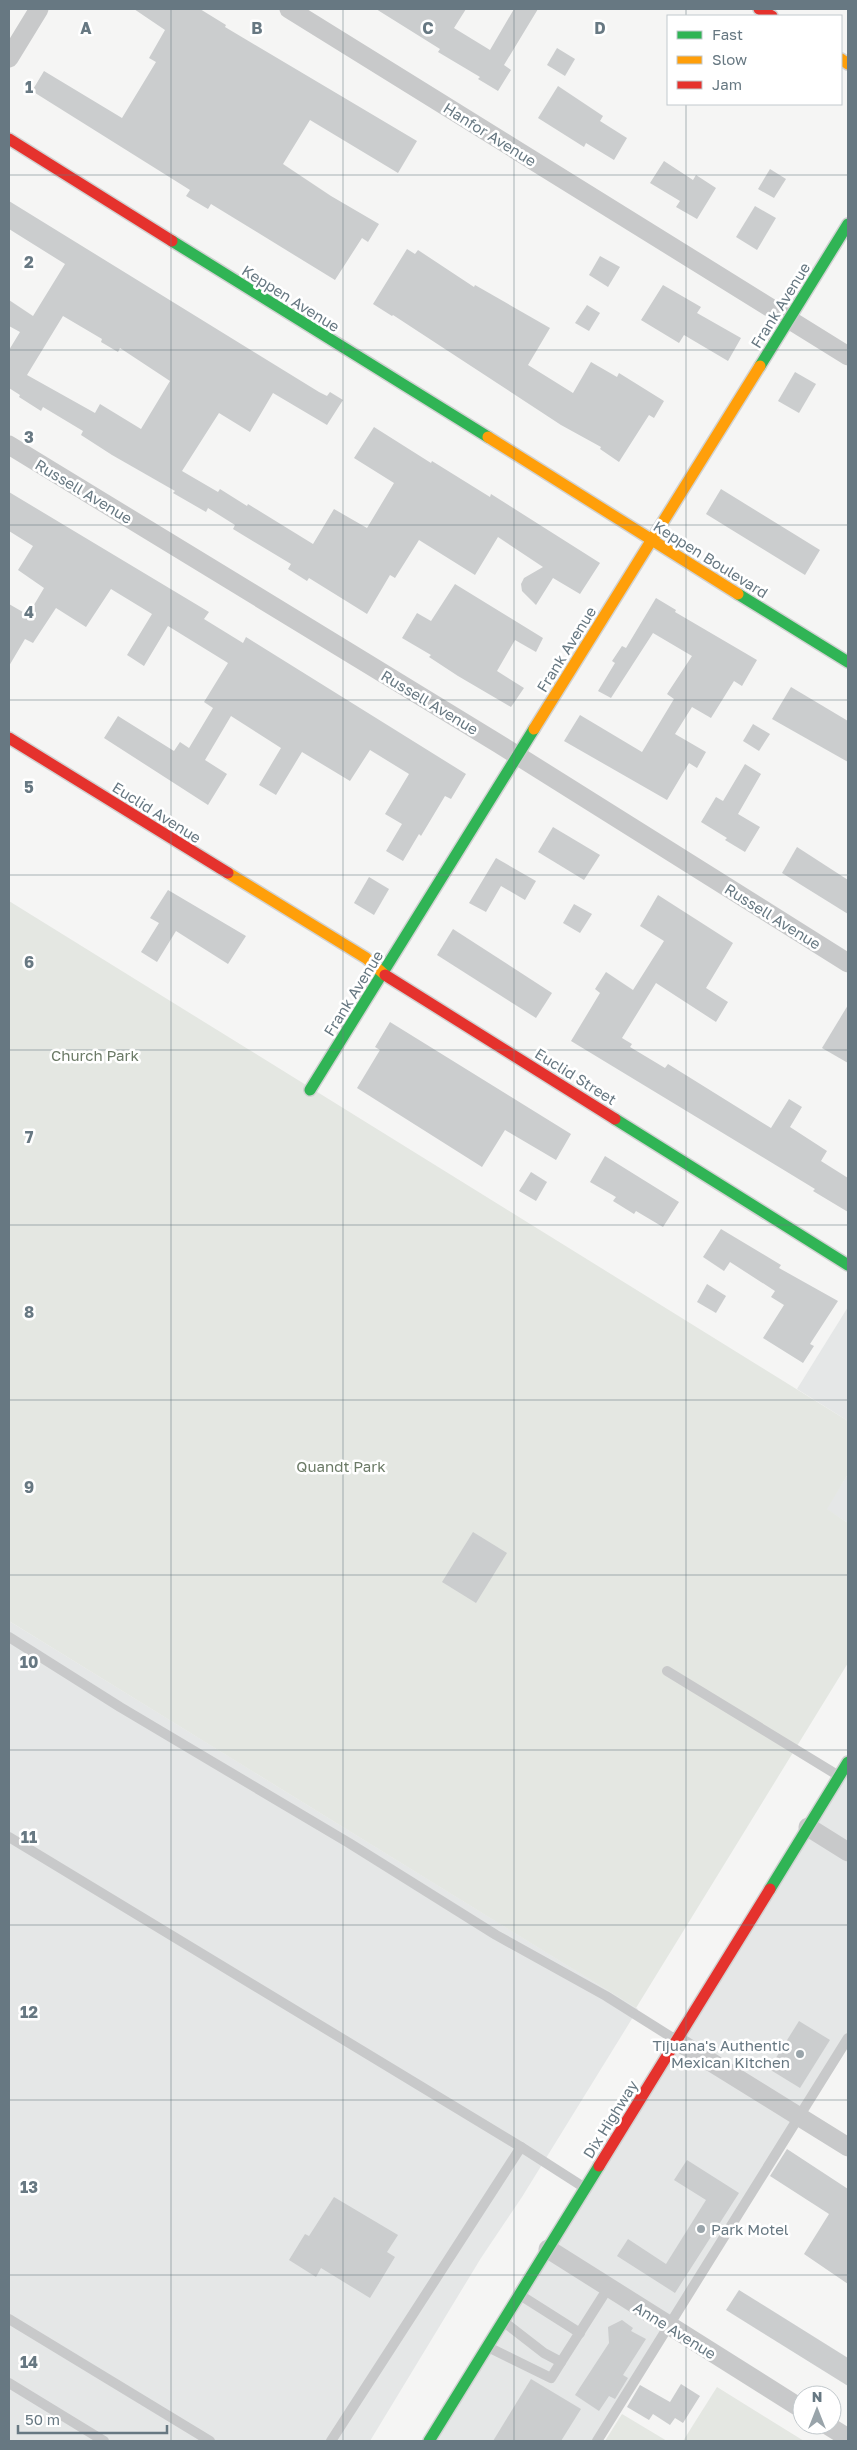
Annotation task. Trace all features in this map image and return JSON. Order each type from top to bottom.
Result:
[{"type":"street","points":[[9,58],[39,9]]},
{"type":"street","name":"Hanfor Avenue","points":[[288,9],[848,356]]},
{"type":"street","name":"Keppen Avenue","points":[[9,139],[557,482]]},
{"type":"street","name":"Frank Avenue","points":[[310,1090],[848,224]]},
{"type":"street","name":"Russell Avenue","points":[[9,445],[517,756],[848,963]]},
{"type":"street","name":"Keppen Boulevard","points":[[557,482],[848,662]]},
{"type":"street","name":"Euclid Avenue","points":[[9,738],[290,911]]},
{"type":"street","name":"Euclid Street","points":[[290,911],[366,958],[383,974],[848,1265]]},
{"type":"street","name":"Dix Highway","points":[[429,2441],[848,1762]]},
{"type":"street","points":[[808,1827],[848,1852]]},
{"type":"street","points":[[677,2041],[848,2147]]},
{"type":"street","name":"Anne Avenue","points":[[548,2249],[792,2403]]},
{"type":"lane","points":[[304,1100],[310,1090]]},
{"type":"lane","points":[[9,1637],[120,1707],[349,1843],[496,1935],[606,1996],[677,2041]]},
{"type":"lane","points":[[667,1671],[840,1776]]},
{"type":"lane","points":[[9,1837],[586,2188]]},
{"type":"lane","points":[[597,2441],[848,2038]]},
{"type":"lane","points":[[331,2441],[520,2147]]},
{"type":"lane","points":[[488,2347],[551,2378],[608,2288]]},
{"type":"lane","points":[[520,2296],[580,2332]]},
{"type":"lane","points":[[9,2320],[210,2441]]},
{"type":"lane","points":[[503,2321],[544,2353],[561,2362]]},
{"type":"lane","points":[[9,2383],[104,2441]]},
{"type":"shaded area","points":[[848,1307],[848,1421],[797,1389]]},
{"type":"shaded area","points":[[848,1474],[848,1523],[826,1509]]},
{"type":"shaded area","points":[[9,1621],[638,2009],[522,2197],[481,2258],[370,2441],[9,2441]]},
{"type":"shaded area","points":[[848,1762],[848,2038],[597,2441],[429,2441]]},
{"type":"green space","name":"Quandt Park","points":[[9,901],[848,1421],[848,1474],[827,1509],[848,1523],[848,1663],[636,2008],[9,1621]]},
{"type":"green space","points":[[717,2387],[804,2441],[683,2441]]},
{"type":"green space","points":[[622,2414],[667,2441],[605,2441]]},
{"type":"building","points":[[134,9],[200,9],[226,25],[225,27],[417,141],[398,173],[310,120],[283,164],[331,196],[379,224],[368,242],[362,238],[335,280],[211,204],[208,209],[186,196],[190,190],[32,91],[44,71],[122,118],[156,62],[149,58],[165,30]]},
{"type":"building","points":[[376,9],[466,9],[454,28],[490,50],[514,9],[538,9],[504,65],[511,70],[498,91],[478,79],[480,77],[438,52],[440,49]]},
{"type":"building","points":[[557,48],[575,59],[565,76],[547,65]]},
{"type":"building","points":[[558,86],[603,116],[600,121],[627,138],[614,160],[586,143],[584,147],[538,118]]},
{"type":"building","points":[[664,161],[693,180],[696,175],[716,188],[697,219],[676,207],[680,201],[650,183]]},
{"type":"building","points":[[770,169],[786,179],[774,198],[758,189]]},
{"type":"building","points":[[9,201],[319,392],[327,396],[330,392],[343,400],[327,425],[273,393],[250,432],[219,413],[182,471],[218,492],[220,489],[247,506],[248,504],[313,544],[334,509],[367,528],[394,483],[354,458],[374,427],[490,497],[491,494],[600,563],[580,594],[553,578],[536,605],[522,591],[521,584],[524,578],[543,567],[498,537],[475,575],[419,540],[395,578],[390,575],[367,614],[309,578],[307,581],[288,569],[291,564],[233,529],[235,525],[208,508],[206,512],[173,493],[175,491],[81,435],[83,431],[43,407],[41,411],[9,388],[9,350],[20,332],[9,326],[9,300],[33,316],[65,264],[9,229]],"holes":[[[63,316],[102,339],[101,342],[118,352],[120,348],[170,381],[141,429],[100,404],[95,413],[27,375]]]},
{"type":"building","points":[[755,206],[776,218],[757,250],[736,237]]},
{"type":"building","points":[[407,249],[415,254],[418,250],[474,287],[475,285],[550,328],[528,365],[573,393],[591,362],[617,377],[619,373],[664,401],[654,418],[649,415],[619,462],[600,449],[601,447],[561,425],[393,315],[373,304]]},
{"type":"building","points":[[600,256],[620,267],[608,287],[589,275]]},
{"type":"building","points":[[663,285],[701,307],[697,313],[741,338],[728,361],[684,335],[679,343],[641,320]]},
{"type":"building","points":[[587,305],[600,313],[589,331],[575,323]]},
{"type":"building","points":[[795,372],[816,384],[799,413],[778,401]]},
{"type":"building","points":[[721,489],[820,550],[805,575],[706,514]]},
{"type":"building","points":[[9,492],[209,612],[204,619],[243,643],[246,637],[466,774],[451,799],[445,796],[421,836],[419,834],[403,861],[386,851],[402,824],[385,814],[409,774],[370,750],[350,781],[302,752],[276,795],[259,785],[281,748],[231,716],[205,760],[227,774],[208,805],[104,738],[118,716],[174,751],[180,742],[189,748],[213,708],[204,702],[228,663],[168,626],[144,666],[127,655],[152,614],[111,589],[86,627],[56,608],[33,643],[25,639],[9,666],[9,604],[28,615],[44,588],[18,570],[33,546],[9,531]]},
{"type":"building","points":[[455,584],[543,638],[536,652],[515,640],[497,671],[524,688],[511,707],[458,676],[429,657],[431,655],[402,638],[417,613],[431,621]]},
{"type":"building","points":[[656,598],[676,610],[675,612],[757,660],[742,686],[734,681],[711,718],[692,707],[675,734],[706,752],[697,768],[689,763],[667,800],[564,741],[580,715],[642,752],[674,699],[667,694],[692,656],[653,633],[611,698],[598,691],[615,663],[612,661],[622,646],[626,648]]},
{"type":"building","points":[[791,687],[848,721],[848,762],[772,719]]},
{"type":"building","points":[[753,724],[770,734],[759,751],[743,741]]},
{"type":"building","points":[[745,764],[761,774],[738,814],[760,827],[745,852],[701,822],[716,797],[723,801]]},
{"type":"building","points":[[553,827],[600,855],[584,880],[538,852]]},
{"type":"building","points":[[797,847],[848,880],[848,914],[782,873]]},
{"type":"building","points":[[496,858],[536,881],[525,900],[501,886],[486,912],[469,903]]},
{"type":"building","points":[[369,877],[389,889],[374,915],[354,903]]},
{"type":"building","points":[[168,890],[246,936],[228,964],[176,931],[157,962],[141,952],[159,923],[150,918]]},
{"type":"building","points":[[658,895],[733,943],[706,988],[728,1002],[716,1022],[656,983],[622,1038],[632,1044],[630,1047],[665,1068],[668,1064],[771,1128],[789,1099],[802,1107],[790,1127],[827,1151],[821,1161],[848,1178],[848,1212],[813,1191],[815,1189],[571,1041],[600,993],[595,989],[606,972],[633,990],[664,941],[640,926]]},
{"type":"building","points":[[574,904],[592,914],[580,933],[563,923]]},
{"type":"building","points":[[453,929],[552,993],[536,1018],[437,955]]},
{"type":"building","points":[[848,1005],[848,1063],[822,1048]]},
{"type":"building","points":[[390,1022],[571,1134],[556,1160],[505,1130],[482,1167],[357,1088],[380,1050],[375,1047]]},
{"type":"building","points":[[605,1156],[679,1202],[663,1227],[636,1211],[634,1214],[613,1201],[616,1197],[590,1182]]},
{"type":"building","points":[[531,1172],[547,1182],[536,1201],[519,1191]]},
{"type":"building","points":[[721,1229],[781,1265],[779,1268],[838,1301],[810,1344],[814,1346],[803,1363],[763,1338],[784,1305],[771,1297],[775,1291],[730,1262],[724,1271],[703,1257]]},
{"type":"building","points":[[707,1284],[726,1296],[716,1313],[697,1302]]},
{"type":"building","points":[[473,1532],[507,1553],[476,1603],[442,1582]]},
{"type":"building","name":"Tijuana's Authentic Mexican Kitchen","points":[[799,2021],[830,2040],[800,2088],[769,2069]]},
{"type":"building","points":[[787,2149],[848,2189],[848,2284],[804,2254],[829,2214],[770,2176]]},
{"type":"building","name":"Park Motel","points":[[687,2160],[739,2193],[675,2293],[617,2256],[628,2239],[666,2264],[706,2200],[674,2180]]},
{"type":"building","points":[[334,2197],[398,2235],[387,2252],[395,2257],[370,2298],[321,2268],[316,2277],[289,2260],[305,2234],[309,2236]]},
{"type":"building","points":[[739,2290],[848,2358],[848,2386],[726,2310]]},
{"type":"building","points":[[622,2320],[633,2328],[631,2331],[646,2339],[623,2375],[628,2378],[615,2399],[609,2396],[599,2411],[575,2395],[609,2343],[608,2327]]},
{"type":"building","points":[[531,2379],[581,2409],[561,2441],[493,2441]]},
{"type":"building","points":[[681,2384],[700,2396],[683,2423],[675,2418],[670,2425],[653,2414],[649,2420],[627,2407],[640,2385],[670,2402]]},
{"type":"traffic: fast","points":[[760,366],[848,224]]},
{"type":"traffic: fast","points":[[172,241],[488,437]]},
{"type":"traffic: fast","points":[[738,594],[848,662]]},
{"type":"traffic: fast","points":[[310,1090],[534,729]]},
{"type":"traffic: fast","points":[[615,1119],[848,1265]]},
{"type":"traffic: fast","points":[[770,1889],[848,1762]]},
{"type":"traffic: fast","points":[[429,2441],[599,2166]]},
{"type":"traffic: slow","points":[[842,60],[848,64]]},
{"type":"traffic: slow","points":[[534,729],[760,366]]},
{"type":"traffic: slow","points":[[488,437],[738,594]]},
{"type":"traffic: slow","points":[[228,873],[366,958],[385,975]]},
{"type":"traffic: jam","points":[[759,9],[770,15]]},
{"type":"traffic: jam","points":[[9,139],[172,241]]},
{"type":"traffic: jam","points":[[9,738],[228,873]]},
{"type":"traffic: jam","points":[[385,975],[615,1119]]},
{"type":"traffic: jam","points":[[599,2166],[770,1889]]},
{"type":"place","name":"Tijuana's Authentic Mexican Kitchen","points":[[800,2054]]},
{"type":"place","name":"Park Motel","points":[[701,2229]]},
{"type":"park label","name":"Church Park","points":[[95,1055]]}]
